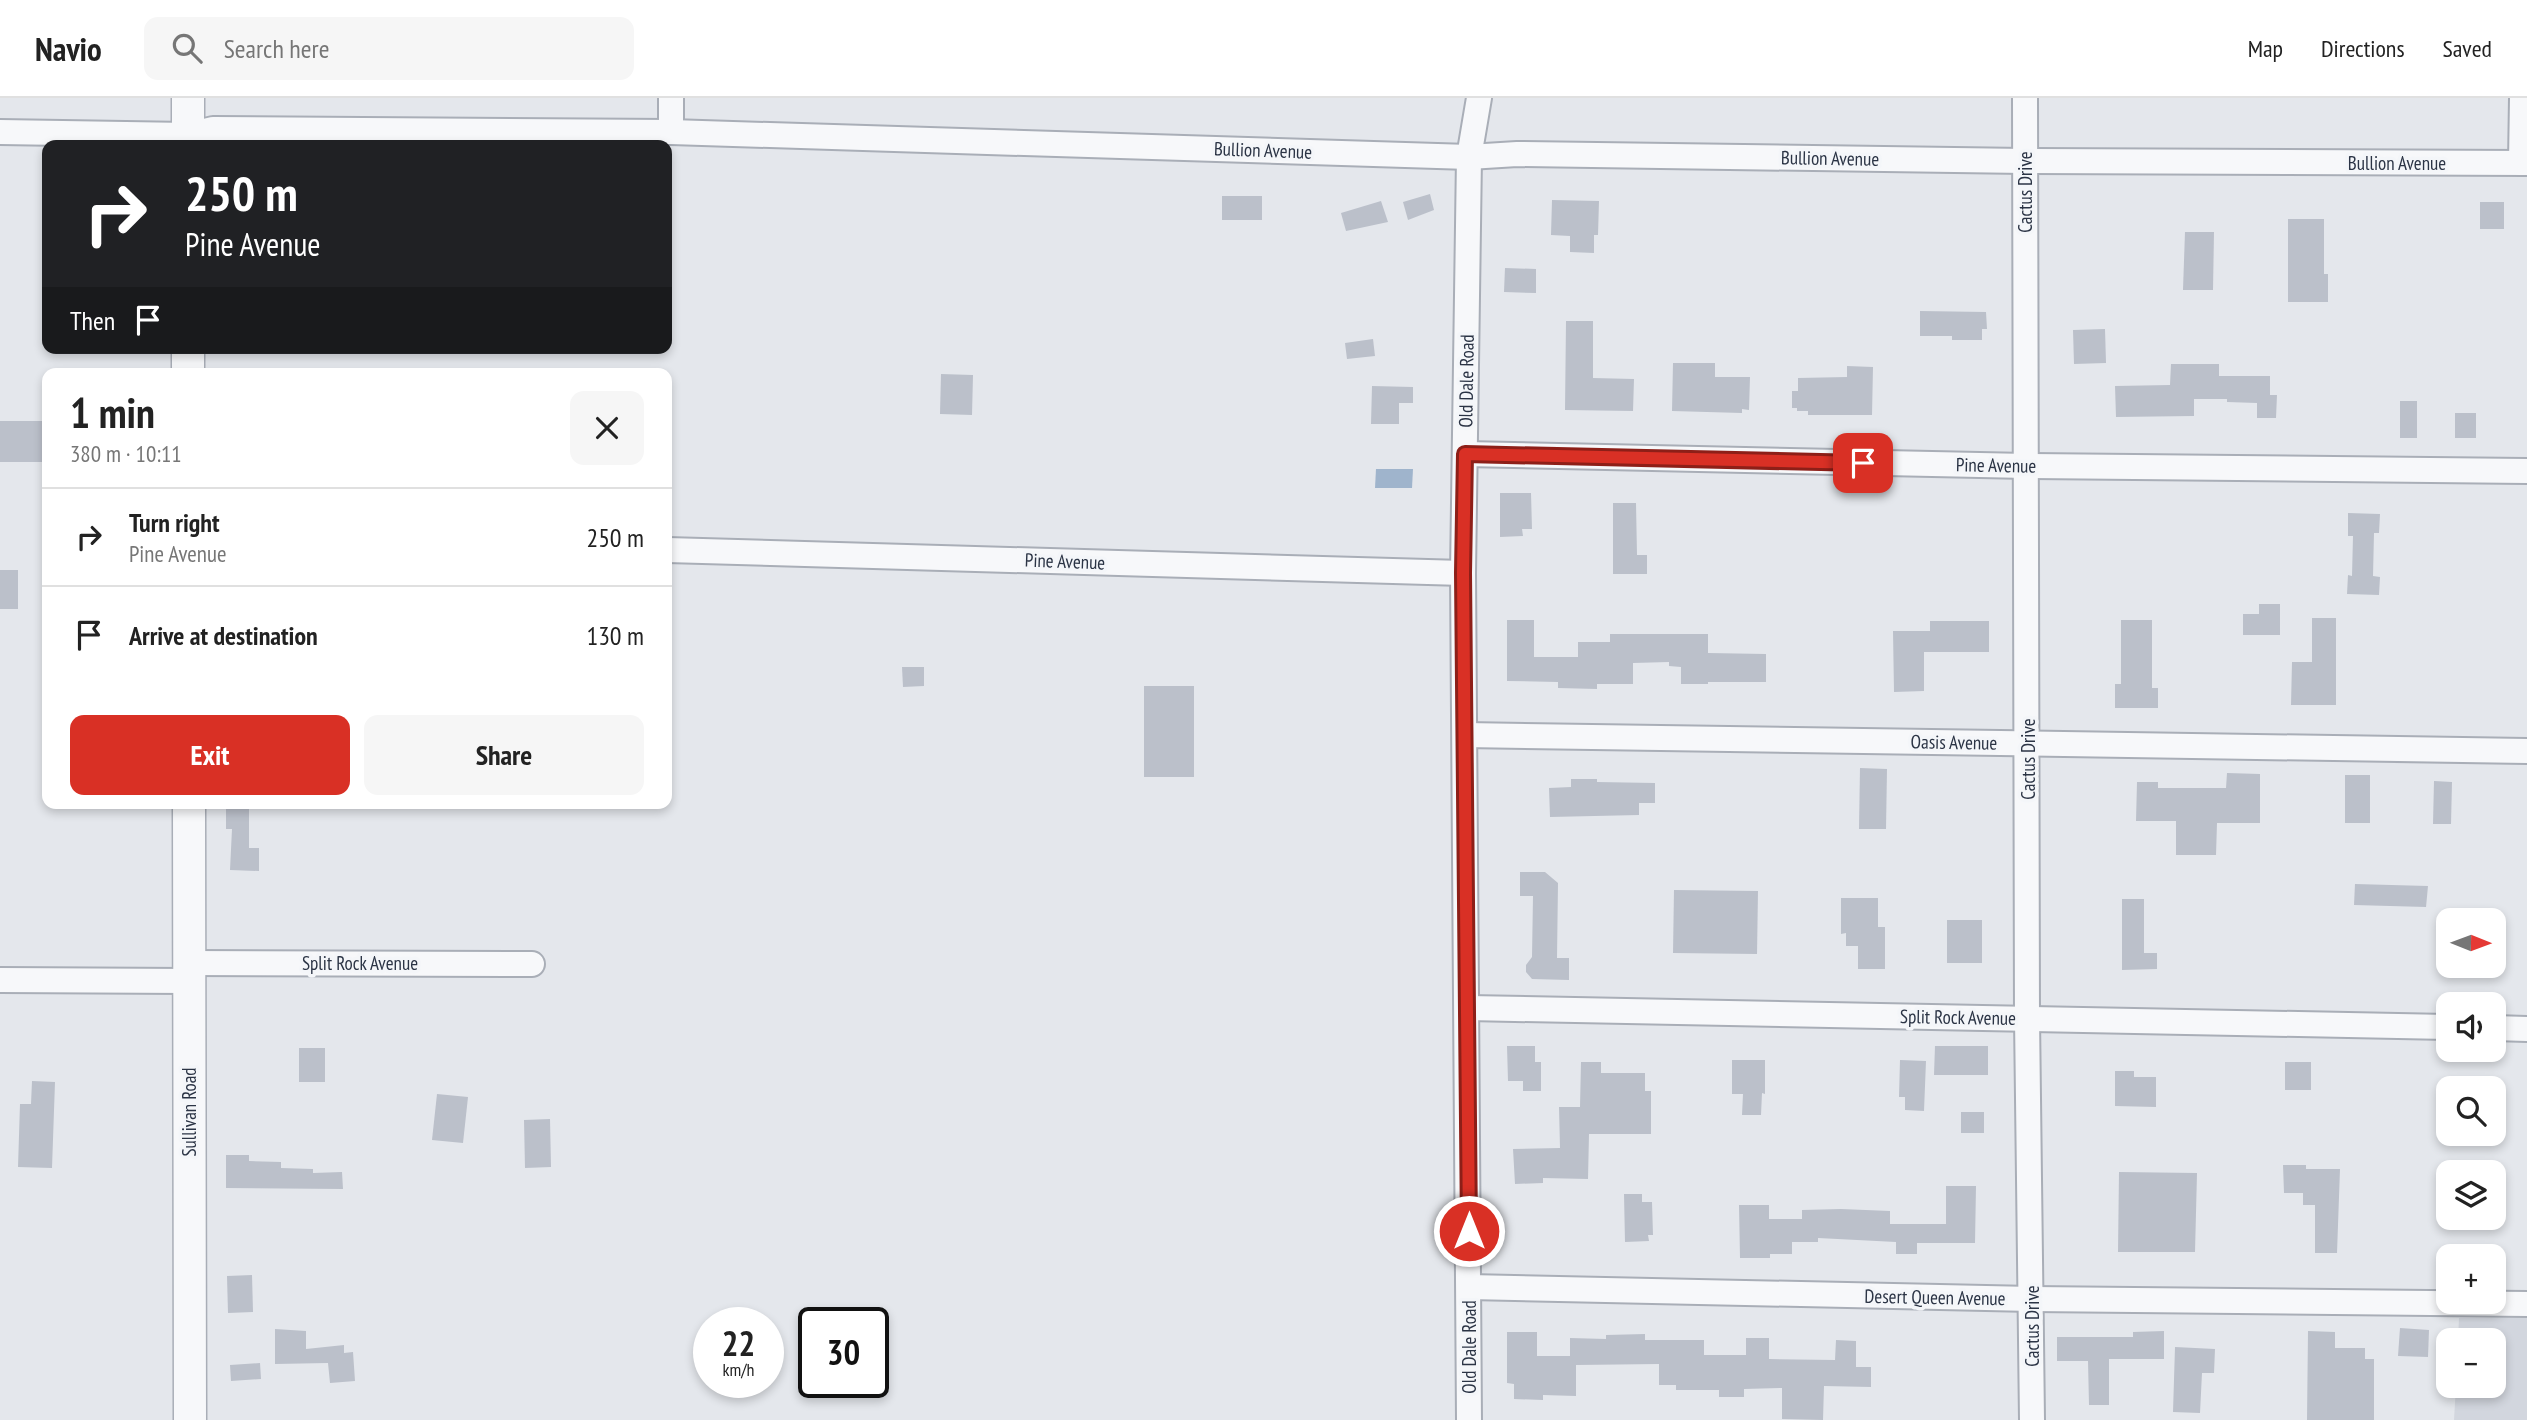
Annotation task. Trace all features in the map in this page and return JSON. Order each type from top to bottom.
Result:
[{"type":"street","points":[[188,98],[188,140]]},
{"type":"street","points":[[671,98],[671,132]]},
{"type":"street","name":"Old Dale Road","points":[[1469,1420],[1463,573],[1469,157],[1479,98]]},
{"type":"street","name":"Cactus Drive","points":[[2025,98],[2027,1018],[2032,1420]]},
{"type":"street","points":[[2522,98],[2524,163]]},
{"type":"street","name":"Bullion Avenue","points":[[0,132],[188,140],[213,130],[671,132],[1469,157],[1544,154],[2025,161],[2524,163]]},
{"type":"street","name":"Pine Avenue","points":[[1465,454],[2026,466],[2527,471]]},
{"type":"street","name":"Pine Avenue","points":[[672,550],[1463,573]]},
{"type":"street","name":"Oasis Avenue","points":[[1465,735],[2527,751]]},
{"type":"street","name":"Sullivan Road","points":[[189,809],[190,1420]]},
{"type":"street","name":"Split Rock Avenue","points":[[0,980],[189,972],[532,964]]},
{"type":"street","name":"Split Rock Avenue","points":[[1468,1008],[2436,1027]]},
{"type":"street","points":[[2506,1028],[2527,1029]]},
{"type":"street","name":"Desert Queen Avenue","points":[[1469,1287],[2032,1299],[2527,1304]]},
{"type":"shaded area","points":[[2459,1318],[2527,1318],[2527,1420],[2454,1420],[2455,1398],[2506,1398],[2506,1328],[2459,1328]]},
{"type":"water","points":[[1376,469],[1413,469],[1412,488],[1375,488]]},
{"type":"building","points":[[1430,194],[1434,210],[1408,220],[1403,202]]},
{"type":"building","points":[[1222,196],[1262,196],[1262,220],[1222,220]]},
{"type":"building","points":[[1552,200],[1599,201],[1598,235],[1594,235],[1594,253],[1570,252],[1570,236],[1551,235]]},
{"type":"building","points":[[1381,201],[1388,222],[1346,231],[1341,213]]},
{"type":"building","points":[[2480,202],[2504,202],[2504,229],[2480,229]]},
{"type":"building","points":[[2288,219],[2324,219],[2324,274],[2328,274],[2328,302],[2288,302]]},
{"type":"building","points":[[2185,232],[2214,232],[2213,290],[2183,290]]},
{"type":"building","points":[[1505,268],[1536,269],[1536,293],[1504,292]]},
{"type":"building","points":[[1920,311],[1986,312],[1987,329],[1982,329],[1982,340],[1920,336]]},
{"type":"building","points":[[1566,321],[1593,321],[1593,378],[1634,379],[1633,411],[1565,410]]},
{"type":"building","points":[[2105,329],[2106,363],[2074,364],[2073,330]]},
{"type":"building","points":[[1373,339],[1375,356],[1347,359],[1345,343]]},
{"type":"building","points":[[1673,363],[1715,363],[1715,377],[1750,377],[1749,410],[1742,409],[1742,413],[1672,411]]},
{"type":"building","points":[[2171,364],[2219,364],[2219,376],[2270,376],[2270,395],[2277,395],[2276,418],[2257,418],[2257,403],[2227,402],[2227,399],[2194,399],[2194,416],[2116,417],[2115,386],[2170,385]]},
{"type":"building","points":[[1847,366],[1873,367],[1872,415],[1808,415],[1808,411],[1792,408],[1792,391],[1798,391],[1798,378],[1847,377]]},
{"type":"building","points":[[941,374],[973,375],[972,415],[940,414]]},
{"type":"building","points":[[1372,386],[1413,387],[1413,403],[1399,403],[1399,424],[1371,424]]},
{"type":"building","points":[[2400,401],[2417,401],[2417,438],[2400,438]]},
{"type":"building","points":[[2455,413],[2476,413],[2476,438],[2455,438]]},
{"type":"building","points":[[0,421],[42,421],[42,462],[0,462]]},
{"type":"building","points":[[1500,493],[1531,493],[1532,529],[1522,529],[1523,536],[1500,537]]},
{"type":"building","points":[[1613,503],[1636,503],[1637,555],[1647,555],[1647,574],[1613,574]]},
{"type":"building","points":[[2348,513],[2380,514],[2379,533],[2374,533],[2373,576],[2380,577],[2379,595],[2347,594],[2348,575],[2352,576],[2353,536],[2348,536]]},
{"type":"building","points":[[0,570],[18,570],[18,609],[0,609]]},
{"type":"building","points":[[2259,604],[2280,604],[2280,635],[2243,635],[2243,614],[2259,614]]},
{"type":"building","points":[[2312,618],[2336,618],[2336,705],[2291,705],[2292,662],[2312,662]]},
{"type":"building","points":[[1507,620],[1534,620],[1534,657],[1578,657],[1578,642],[1610,642],[1610,634],[1708,634],[1708,653],[1766,654],[1766,682],[1681,684],[1681,667],[1669,666],[1669,662],[1633,663],[1633,684],[1597,684],[1597,689],[1558,688],[1558,682],[1507,681]]},
{"type":"building","points":[[2121,620],[2152,620],[2152,688],[2158,688],[2158,708],[2115,708],[2115,684],[2121,684]]},
{"type":"building","points":[[1930,621],[1989,621],[1989,652],[1924,652],[1924,691],[1894,692],[1893,631],[1930,631]]},
{"type":"building","points":[[902,667],[924,667],[924,686],[903,687]]},
{"type":"building","points":[[1144,686],[1194,686],[1194,777],[1144,777]]},
{"type":"building","points":[[1860,768],[1887,769],[1886,829],[1859,829]]},
{"type":"building","points":[[2227,773],[2260,774],[2260,823],[2217,823],[2216,855],[2176,855],[2176,821],[2136,821],[2137,782],[2158,782],[2158,788],[2226,788]]},
{"type":"building","points":[[2345,775],[2370,775],[2370,823],[2345,823]]},
{"type":"building","points":[[1571,779],[1655,783],[1655,803],[1639,803],[1639,815],[1550,817],[1549,788],[1571,787]]},
{"type":"building","points":[[2434,781],[2452,782],[2451,824],[2433,824]]},
{"type":"building","points":[[226,809],[249,809],[249,848],[259,848],[259,871],[230,870],[232,829],[226,829]]},
{"type":"building","points":[[1520,872],[1545,872],[1558,883],[1557,958],[1569,958],[1569,980],[1532,979],[1526,972],[1526,965],[1532,957],[1533,896],[1520,896]]},
{"type":"building","points":[[2355,884],[2428,886],[2426,907],[2354,905]]},
{"type":"building","points":[[1674,890],[1758,891],[1757,954],[1673,953]]},
{"type":"building","points":[[1841,898],[1878,898],[1878,927],[1885,927],[1885,969],[1858,969],[1858,946],[1846,946],[1846,933],[1841,934]]},
{"type":"building","points":[[2122,899],[2144,899],[2144,953],[2157,953],[2157,969],[2122,970]]},
{"type":"building","points":[[1947,920],[1982,920],[1982,963],[1947,963]]},
{"type":"building","points":[[1507,1046],[1535,1046],[1535,1062],[1541,1062],[1541,1091],[1523,1091],[1523,1081],[1508,1081]]},
{"type":"building","points":[[1935,1046],[1988,1046],[1988,1075],[1934,1075]]},
{"type":"building","points":[[299,1048],[325,1048],[325,1082],[299,1082]]},
{"type":"building","points":[[1732,1060],[1765,1060],[1765,1094],[1762,1093],[1761,1115],[1742,1115],[1743,1094],[1732,1094]]},
{"type":"building","points":[[1900,1060],[1926,1061],[1924,1111],[1905,1110],[1905,1097],[1899,1097]]},
{"type":"building","points":[[1581,1062],[1601,1062],[1601,1073],[1645,1073],[1645,1091],[1651,1091],[1651,1134],[1589,1134],[1588,1179],[1543,1178],[1543,1183],[1515,1184],[1513,1149],[1560,1148],[1559,1107],[1580,1107]]},
{"type":"building","points":[[2285,1062],[2311,1062],[2311,1090],[2285,1090]]},
{"type":"building","points":[[2115,1071],[2134,1071],[2134,1077],[2156,1077],[2156,1107],[2115,1106]]},
{"type":"building","points":[[32,1081],[55,1082],[52,1168],[18,1167],[20,1104],[31,1104]]},
{"type":"building","points":[[437,1094],[468,1097],[463,1143],[432,1140]]},
{"type":"building","points":[[1961,1112],[1984,1112],[1984,1133],[1961,1133]]},
{"type":"building","points":[[550,1119],[551,1167],[525,1168],[524,1120]]},
{"type":"building","points":[[226,1155],[249,1155],[249,1161],[281,1162],[281,1168],[313,1169],[313,1173],[342,1172],[343,1189],[226,1188]]},
{"type":"building","points":[[2283,1165],[2306,1165],[2306,1169],[2340,1169],[2337,1253],[2315,1253],[2315,1205],[2303,1205],[2303,1193],[2284,1193]]},
{"type":"building","points":[[2119,1172],[2197,1173],[2195,1252],[2118,1252]]},
{"type":"building","points":[[1946,1186],[1976,1186],[1975,1243],[1917,1243],[1917,1254],[1896,1254],[1896,1242],[1818,1238],[1818,1242],[1792,1242],[1792,1254],[1770,1254],[1770,1258],[1740,1258],[1739,1205],[1769,1205],[1769,1219],[1802,1219],[1802,1210],[1841,1209],[1890,1211],[1890,1224],[1946,1224]]},
{"type":"building","points":[[1624,1194],[1642,1194],[1642,1202],[1652,1202],[1653,1235],[1648,1235],[1649,1241],[1625,1242]]},
{"type":"building","points":[[252,1275],[253,1312],[228,1313],[227,1276]]},
{"type":"building","points":[[2400,1328],[2429,1330],[2428,1357],[2398,1356]]},
{"type":"building","points":[[275,1329],[306,1331],[306,1349],[344,1345],[344,1353],[353,1352],[355,1381],[330,1383],[328,1363],[275,1364]]},
{"type":"building","points":[[2164,1331],[2164,1359],[2109,1359],[2109,1405],[2089,1405],[2088,1361],[2057,1361],[2057,1337],[2133,1337],[2133,1332]]},
{"type":"building","points":[[2308,1331],[2335,1332],[2335,1348],[2365,1348],[2365,1359],[2374,1359],[2374,1420],[2307,1420]]},
{"type":"building","points":[[1507,1332],[1537,1332],[1537,1356],[1570,1356],[1570,1338],[1606,1339],[1606,1335],[1645,1334],[1645,1340],[1704,1340],[1704,1355],[1746,1355],[1746,1338],[1769,1338],[1769,1359],[1835,1360],[1836,1340],[1856,1341],[1856,1367],[1871,1367],[1871,1387],[1824,1386],[1823,1420],[1782,1419],[1782,1388],[1744,1389],[1744,1397],[1719,1397],[1719,1390],[1676,1390],[1676,1385],[1659,1385],[1659,1364],[1576,1365],[1576,1396],[1543,1395],[1543,1400],[1514,1399],[1514,1384],[1507,1383]]},
{"type":"building","points":[[2175,1347],[2215,1349],[2214,1373],[2202,1373],[2200,1413],[2173,1412]]},
{"type":"building","points":[[260,1363],[261,1379],[231,1381],[230,1365]]},
{"type":"route","points":[[1469,1231],[1463,573],[1465,454],[1863,463]]}]
